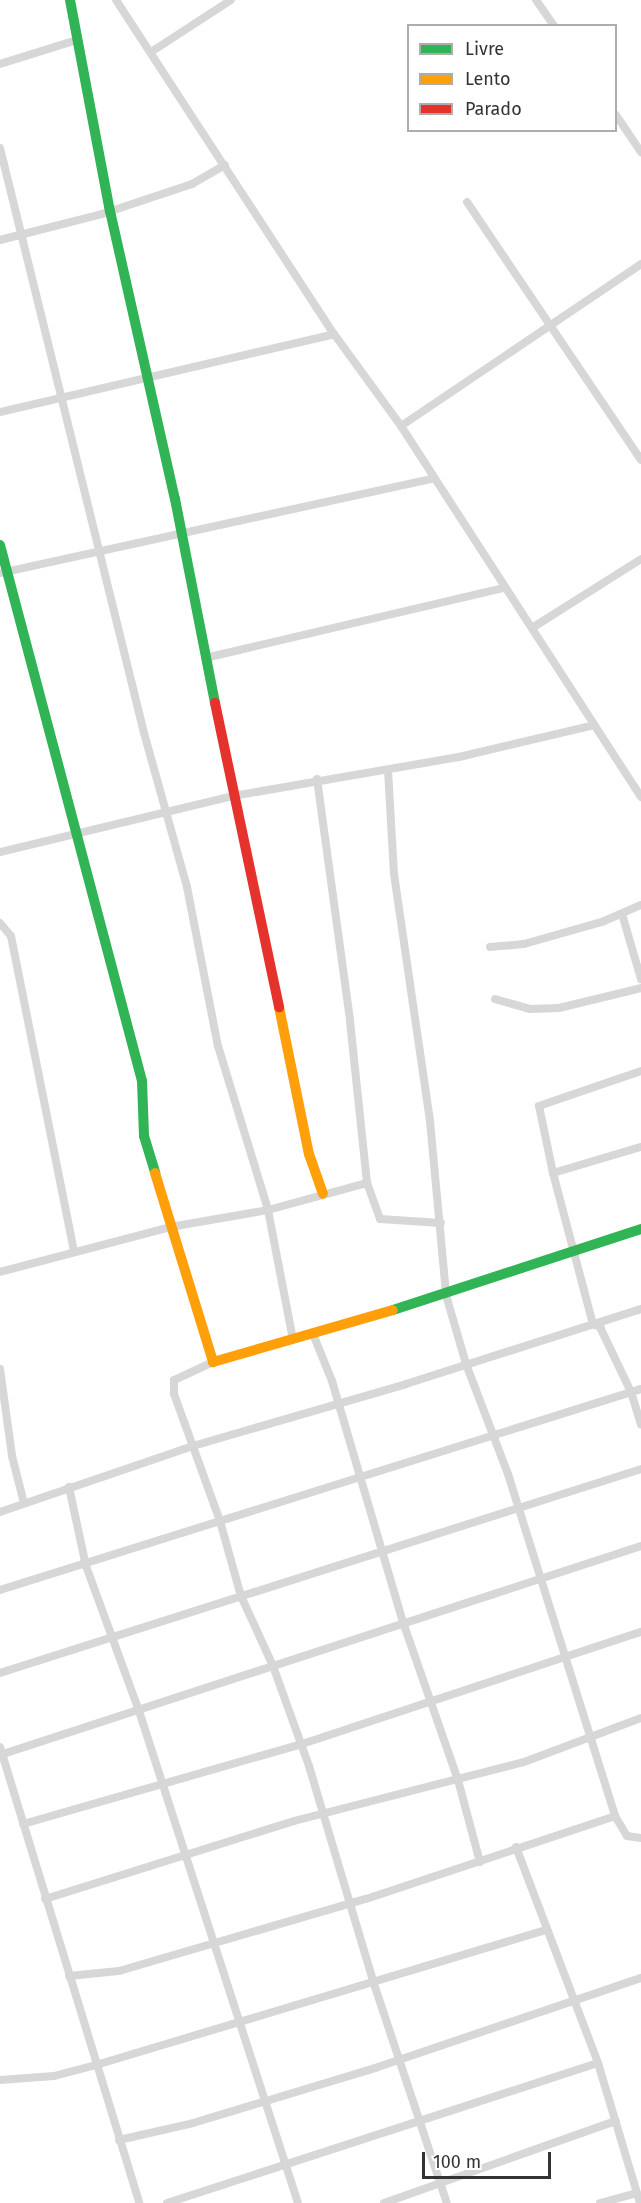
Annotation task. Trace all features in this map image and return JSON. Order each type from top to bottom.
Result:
[{"type":"street","points":[[70,0],[110,211],[182,532],[233,796],[264,922],[297,1101],[323,1194]]},
{"type":"street","points":[[116,0],[334,333],[401,426],[432,479],[641,797]]},
{"type":"street","points":[[151,52],[231,0]]},
{"type":"street","points":[[536,0],[553,24]]},
{"type":"street","points":[[0,64],[77,40]]},
{"type":"street","points":[[617,118],[641,152]]},
{"type":"street","points":[[0,148],[165,812],[187,887],[218,1046],[268,1210],[293,1340]]},
{"type":"street","points":[[0,240],[110,211],[192,184],[225,165]]},
{"type":"street","points":[[467,202],[641,460]]},
{"type":"street","points":[[401,426],[550,322],[641,264]]},
{"type":"street","points":[[0,412],[334,333]]},
{"type":"street","points":[[3,572],[432,479]]},
{"type":"street","points":[[0,545],[3,572],[74,832],[86,862],[142,1081],[144,1136],[213,1362]]},
{"type":"street","points":[[532,628],[641,559]]},
{"type":"street","points":[[205,658],[503,588]]},
{"type":"street","points":[[0,852],[74,832],[233,796],[317,779],[459,758],[594,725]]},
{"type":"street","points":[[388,770],[394,874],[411,977],[441,1223],[446,1295],[466,1364],[519,1508],[615,1816],[627,1836],[641,1838]]},
{"type":"street","points":[[317,779],[350,1022],[367,1183],[380,1219],[441,1223]]},
{"type":"street","points":[[490,947],[524,944],[622,914],[641,905]]},
{"type":"street","points":[[622,914],[641,979]]},
{"type":"street","points":[[0,923],[11,936],[74,1251]]},
{"type":"street","points":[[495,999],[530,1010],[559,1008],[641,988]]},
{"type":"street","points":[[593,1324],[552,1173],[539,1106],[641,1071]]},
{"type":"street","points":[[552,1173],[641,1147]]},
{"type":"street","points":[[0,1272],[170,1227],[268,1210],[367,1183]]},
{"type":"street","points":[[447,2203],[373,1981],[302,1744],[273,1666],[242,1596],[220,1521],[172,1384],[213,1362],[446,1295],[641,1229]]},
{"type":"street","points":[[0,1512],[193,1446],[338,1405],[641,1309]]},
{"type":"street","points":[[593,1324],[600,1327],[631,1392],[641,1425]]},
{"type":"street","points":[[313,1334],[338,1405],[404,1625],[458,1780],[480,1862]]},
{"type":"street","points":[[0,1369],[12,1456],[24,1503]]},
{"type":"street","points":[[0,1590],[86,1566],[360,1476],[641,1389]]},
{"type":"street","points":[[0,1673],[641,1469]]},
{"type":"street","points":[[69,1487],[86,1566],[139,1711],[240,2022],[284,2167],[298,2203]]},
{"type":"street","points":[[139,2203],[1,1752],[139,1711],[541,1581],[641,1546]]},
{"type":"street","points":[[23,1824],[302,1744],[641,1632]]},
{"type":"street","points":[[45,1899],[185,1858],[294,1821],[325,1816],[458,1780],[591,1737],[641,1718]]},
{"type":"street","points":[[69,1976],[119,1971],[349,1904],[615,1816]]},
{"type":"street","points":[[516,1847],[598,2063],[639,2203]]},
{"type":"street","points":[[0,2080],[54,2076],[96,2065],[547,1930]]},
{"type":"street","points":[[119,2140],[264,2101],[400,2060],[641,1978]]},
{"type":"street","points":[[166,2203],[284,2167],[598,2063]]},
{"type":"street","points":[[384,2203],[615,2121]]},
{"type":"street","points":[[600,2203],[637,2193]]},
{"type":"traffic: fast","points":[[70,0],[110,211],[175,499],[215,703]]},
{"type":"traffic: fast","points":[[0,545],[142,1081],[144,1136],[155,1173]]},
{"type":"traffic: fast","points":[[393,1310],[641,1229]]},
{"type":"traffic: slow","points":[[279,1007],[309,1154],[323,1194]]},
{"type":"traffic: slow","points":[[155,1173],[213,1362],[393,1310]]},
{"type":"traffic: jam","points":[[215,703],[279,1007]]}]
